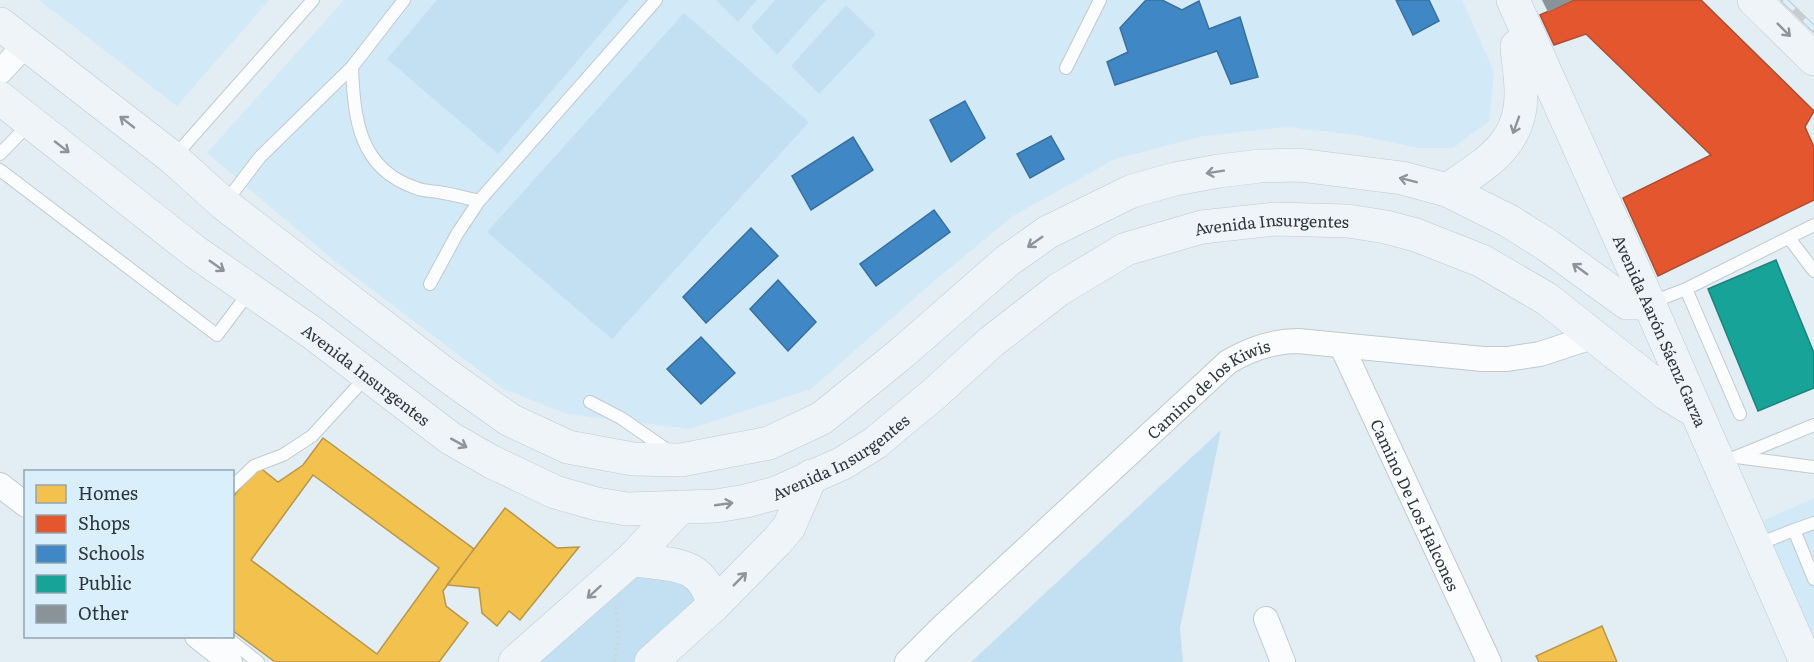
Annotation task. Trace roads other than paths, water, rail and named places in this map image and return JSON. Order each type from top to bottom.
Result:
[{"type":"main road","name":"Avenida Aarón Sáenz Garza","points":[[1494,0],[1638,303],[1695,411],[1727,460],[1755,545],[1806,662]]},
{"type":"main road","name":"Avenida Aarón Sáenz Garza","points":[[1513,0],[1638,303],[1667,394],[1784,662]]},
{"type":"main road","points":[[1754,0],[1814,59]]},
{"type":"main road","points":[[0,24],[173,158],[224,204],[445,374],[510,420],[568,447],[633,459],[681,460],[769,443],[822,418],[903,352],[1007,261],[1048,232],[1132,191],[1175,179],[1219,171],[1260,166],[1299,165],[1402,178],[1447,190],[1492,212],[1538,239],[1638,303]]},
{"type":"main road","points":[[1447,190],[1484,164],[1511,138],[1519,117],[1521,93],[1516,46]]},
{"type":"main road","name":"Avenida Insurgentes","points":[[0,98],[194,251],[368,375],[450,438],[492,462],[555,492],[597,504],[627,509],[716,506],[776,493],[843,463],[875,443],[991,342],[1058,290],[1126,249],[1202,227],[1275,219],[1348,221],[1416,235],[1482,261],[1547,299],[1667,394],[1695,411]]},
{"type":"main road","points":[[651,662],[714,605],[777,541],[789,527],[811,476]]},
{"type":"main road","points":[[515,662],[632,559],[680,507]]},
{"type":"main road","points":[[632,559],[688,568],[704,580],[710,590],[714,605]]},
{"type":"street","points":[[0,72],[26,44]]},
{"type":"street","name":"Camino de los Kiwis","points":[[907,662],[1228,362],[1248,351],[1283,341],[1483,359],[1507,359],[1540,354],[1595,336]]},
{"type":"street","name":"Camino De Los Halcones","points":[[1342,347],[1489,662]]},
{"type":"street","points":[[0,485],[24,503]]},
{"type":"street","points":[[1266,619],[1283,662]]},
{"type":"street","points":[[200,638],[230,662]]},
{"type":"lane","points":[[173,158],[314,0]]},
{"type":"lane","points":[[224,204],[260,157],[351,68],[404,0]]},
{"type":"lane","points":[[430,284],[457,234],[479,201],[656,0]]},
{"type":"lane","points":[[1066,68],[1100,0]]},
{"type":"lane","points":[[351,68],[356,121],[376,162],[394,178],[417,189],[479,201]]},
{"type":"lane","points":[[0,154],[31,122]]},
{"type":"lane","points":[[0,170],[217,335],[251,290]]},
{"type":"lane","points":[[1638,303],[1686,289],[1814,225]]},
{"type":"lane","points":[[1789,237],[1814,271]]},
{"type":"lane","points":[[1686,289],[1740,414]]},
{"type":"lane","points":[[234,485],[254,466],[283,455],[312,436],[368,375]]},
{"type":"lane","points":[[590,402],[621,418],[681,460]]},
{"type":"lane","points":[[1727,460],[1814,425]]},
{"type":"lane","points":[[1727,460],[1814,467]]},
{"type":"lane","points":[[1755,545],[1814,522]]},
{"type":"lane","points":[[1794,530],[1814,579]]},
{"type":"lane","points":[[228,638],[258,662]]},
{"type":"railway","points":[[1784,0],[1814,29]]}]
